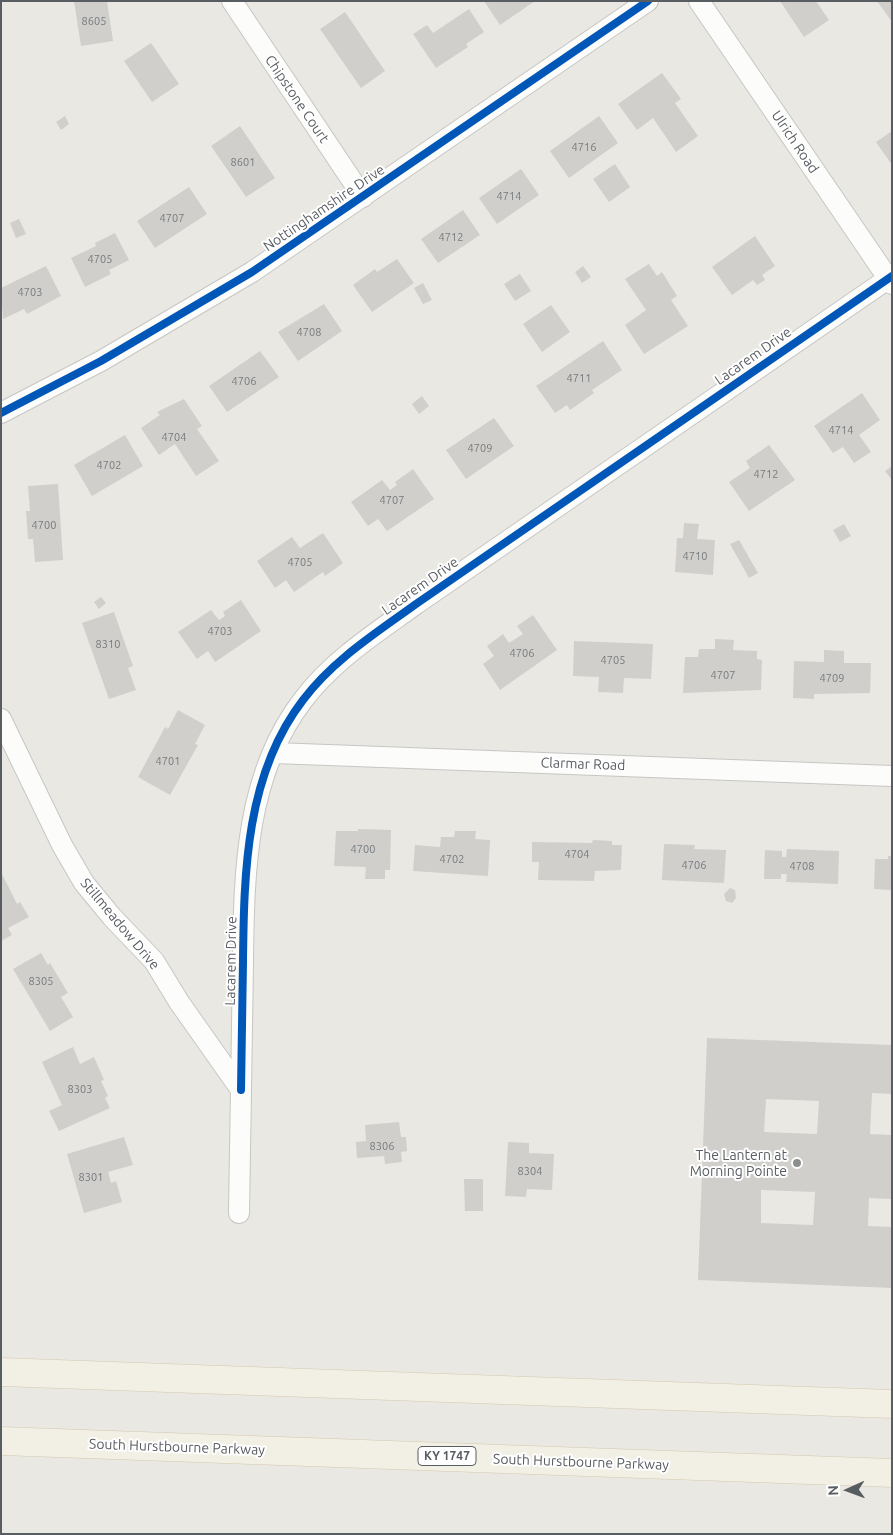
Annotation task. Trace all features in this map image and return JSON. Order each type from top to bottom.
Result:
[{"type":"main road","points":[[1,1372],[892,1404]]},
{"type":"main road","name":"South Hurstbourne Parkway","points":[[1,1441],[892,1473]]},
{"type":"street","name":"Chipstone Court","points":[[232,1],[363,197]]},
{"type":"street","name":"Nottinghamshire Drive","points":[[1,413],[101,361],[218,292],[363,197],[648,1]]},
{"type":"street","name":"Ulrich Road","points":[[699,1],[891,279]]},
{"type":"street","name":"Lacarem Drive","points":[[241,1090],[244,904],[247,855],[257,796],[290,718],[304,699],[324,676],[363,642],[891,279]]},
{"type":"street","name":"Stillmeadow Drive","points":[[1,719],[62,845],[84,883],[112,917],[154,961],[179,1002],[241,1090]]},
{"type":"street","name":"Clarmar Road","points":[[274,753],[892,776]]},
{"type":"street","points":[[239,1213],[241,1090]]},
{"type":"building","points":[[74,1],[107,1],[113,41],[81,46]]},
{"type":"building","points":[[484,1],[535,1],[500,25]]},
{"type":"building","points":[[780,1],[816,1],[829,20],[804,37]]},
{"type":"building","points":[[877,1],[892,1],[892,22]]},
{"type":"building","points":[[469,9],[484,32],[466,44],[468,47],[436,68],[413,34],[427,25],[433,33]]},
{"type":"building","points":[[345,12],[385,71],[361,88],[320,29]]},
{"type":"building","points":[[151,43],[179,84],[152,102],[124,61]]},
{"type":"building","points":[[662,73],[681,99],[675,103],[698,136],[676,152],[653,118],[637,130],[618,104]]},
{"type":"building","points":[[65,116],[69,124],[61,130],[56,122]]},
{"type":"building","points":[[599,116],[618,143],[569,178],[550,151]]},
{"type":"building","points":[[240,126],[275,178],[246,197],[211,146]]},
{"type":"building","points":[[892,131],[892,165],[876,142]]},
{"type":"building","points":[[615,164],[630,187],[609,202],[593,179]]},
{"type":"building","points":[[521,169],[539,195],[497,224],[479,198]]},
{"type":"building","points":[[189,187],[207,214],[155,248],[137,221]]},
{"type":"building","points":[[463,210],[480,235],[438,263],[421,239]]},
{"type":"building","points":[[19,219],[26,234],[16,238],[10,223]]},
{"type":"building","points":[[115,233],[129,260],[109,270],[111,274],[85,287],[71,258],[96,246],[95,243]]},
{"type":"building","points":[[755,236],[775,266],[762,275],[765,280],[757,285],[753,280],[732,295],[712,267]]},
{"type":"building","points":[[397,259],[414,283],[372,312],[353,285],[375,269],[377,272]]},
{"type":"building","points":[[649,264],[657,276],[662,272],[677,296],[671,300],[688,326],[644,354],[625,325],[646,310],[625,279]]},
{"type":"building","points":[[46,266],[61,296],[27,314],[24,309],[3,319],[1,288]]},
{"type":"building","points":[[583,266],[591,277],[582,283],[575,272]]},
{"type":"building","points":[[520,274],[531,291],[515,301],[504,284]]},
{"type":"building","points":[[423,283],[432,300],[423,304],[414,288]]},
{"type":"building","points":[[324,304],[342,331],[298,361],[278,332]]},
{"type":"building","points":[[551,305],[570,332],[542,352],[523,324]]},
{"type":"building","points":[[603,341],[622,370],[592,390],[594,393],[570,410],[567,405],[555,413],[536,386]]},
{"type":"building","points":[[260,351],[279,377],[227,412],[209,386]]},
{"type":"building","points":[[862,393],[880,420],[859,435],[871,452],[854,463],[843,447],[833,453],[814,426]]},
{"type":"building","points":[[422,396],[429,406],[419,414],[412,404]]},
{"type":"building","points":[[184,399],[202,426],[197,429],[219,461],[196,476],[175,444],[159,455],[141,428],[160,415],[157,412]]},
{"type":"building","points":[[494,418],[514,446],[466,479],[446,450]]},
{"type":"building","points":[[125,435],[143,466],[92,496],[74,465]]},
{"type":"building","points":[[769,445],[795,480],[749,511],[729,482],[750,468],[746,461]]},
{"type":"building","points":[[892,466],[892,480],[885,471]]},
{"type":"building","points":[[413,469],[434,499],[387,531],[378,519],[368,526],[351,502],[382,480],[390,490],[397,485],[395,482]]},
{"type":"building","points":[[58,484],[63,560],[35,562],[33,539],[28,539],[26,511],[30,511],[28,486]]},
{"type":"building","points":[[684,523],[699,524],[697,539],[715,540],[713,575],[675,572],[677,538],[683,538]]},
{"type":"building","points":[[844,524],[851,536],[840,542],[833,530]]},
{"type":"building","points":[[323,533],[343,563],[325,576],[323,572],[294,592],[286,580],[275,588],[257,561],[292,537],[300,548]]},
{"type":"building","points":[[739,540],[758,573],[749,578],[730,544]]},
{"type":"building","points":[[101,597],[106,603],[99,609],[94,602]]},
{"type":"building","points":[[241,600],[261,631],[215,662],[208,651],[197,659],[178,632],[211,610],[219,620],[225,616],[223,612]]},
{"type":"building","points":[[114,612],[133,666],[128,668],[136,690],[109,699],[82,623]]},
{"type":"building","points":[[533,615],[557,650],[500,690],[483,664],[494,656],[487,646],[503,634],[509,643],[523,634],[517,626]]},
{"type":"building","points":[[715,639],[734,640],[733,650],[757,651],[757,659],[762,660],[761,690],[683,693],[685,657],[698,657],[699,649],[715,649]]},
{"type":"building","points":[[574,641],[653,644],[651,679],[624,678],[623,693],[598,692],[599,677],[573,676]]},
{"type":"building","points":[[824,650],[844,651],[844,663],[871,663],[870,693],[814,694],[814,699],[793,698],[794,661],[824,662]]},
{"type":"building","points":[[178,710],[205,725],[195,744],[198,745],[170,795],[138,777],[165,727],[168,729]]},
{"type":"building","points":[[358,829],[391,830],[390,870],[385,870],[385,879],[365,879],[366,867],[334,866],[336,831],[358,831]]},
{"type":"building","points":[[455,831],[476,831],[475,839],[490,840],[488,876],[413,871],[415,845],[440,847],[441,837],[454,837]]},
{"type":"building","points":[[593,840],[612,841],[612,845],[622,845],[621,870],[595,871],[594,881],[538,880],[539,862],[532,862],[532,842],[592,843]]},
{"type":"building","points":[[664,844],[695,845],[694,849],[726,850],[724,883],[662,880]]},
{"type":"building","points":[[787,849],[839,851],[838,884],[786,882],[787,874],[781,874],[781,879],[764,879],[765,850],[782,851],[782,857],[786,857]]},
{"type":"building","points":[[888,856],[892,856],[892,890],[874,889],[875,859],[888,859]]},
{"type":"building","points":[[1,872],[17,904],[20,902],[29,917],[8,928],[12,935],[1,941]]},
{"type":"building","points":[[730,888],[735,890],[736,898],[732,903],[726,901],[724,894]]},
{"type":"building","points":[[41,953],[48,965],[50,963],[68,993],[61,997],[73,1017],[50,1031],[13,969]]},
{"type":"building","name":"The Lantern at Morning Pointe","points":[[707,1038],[892,1045],[892,1094],[872,1093],[870,1134],[892,1135],[892,1199],[869,1198],[868,1226],[892,1227],[892,1288],[698,1280]],"holes":[[[766,1099],[819,1101],[817,1134],[764,1132]],[[761,1190],[815,1192],[813,1225],[761,1223]]]},
{"type":"building","points":[[73,1047],[80,1064],[94,1057],[104,1080],[101,1081],[108,1096],[105,1098],[110,1108],[59,1131],[49,1111],[62,1105],[42,1062]]},
{"type":"building","points":[[399,1122],[401,1137],[406,1137],[407,1151],[401,1152],[402,1162],[385,1164],[384,1156],[357,1158],[356,1142],[366,1141],[365,1125]]},
{"type":"building","points":[[124,1137],[133,1165],[108,1172],[111,1183],[116,1181],[122,1202],[84,1213],[67,1154]]},
{"type":"building","points":[[508,1142],[529,1143],[529,1153],[554,1154],[552,1190],[527,1189],[526,1197],[505,1196]]},
{"type":"building","points":[[464,1179],[483,1179],[483,1211],[465,1211]]},
{"type":"cycle path","points":[[1,413],[101,361],[252,272],[648,1]]},
{"type":"cycle path","points":[[241,1090],[245,893],[247,858],[252,824],[259,791],[270,759],[284,729],[303,700],[341,660],[416,604],[892,276]]},
{"type":"place","name":"The Lantern at Morning Pointe","points":[[797,1163]]}]
